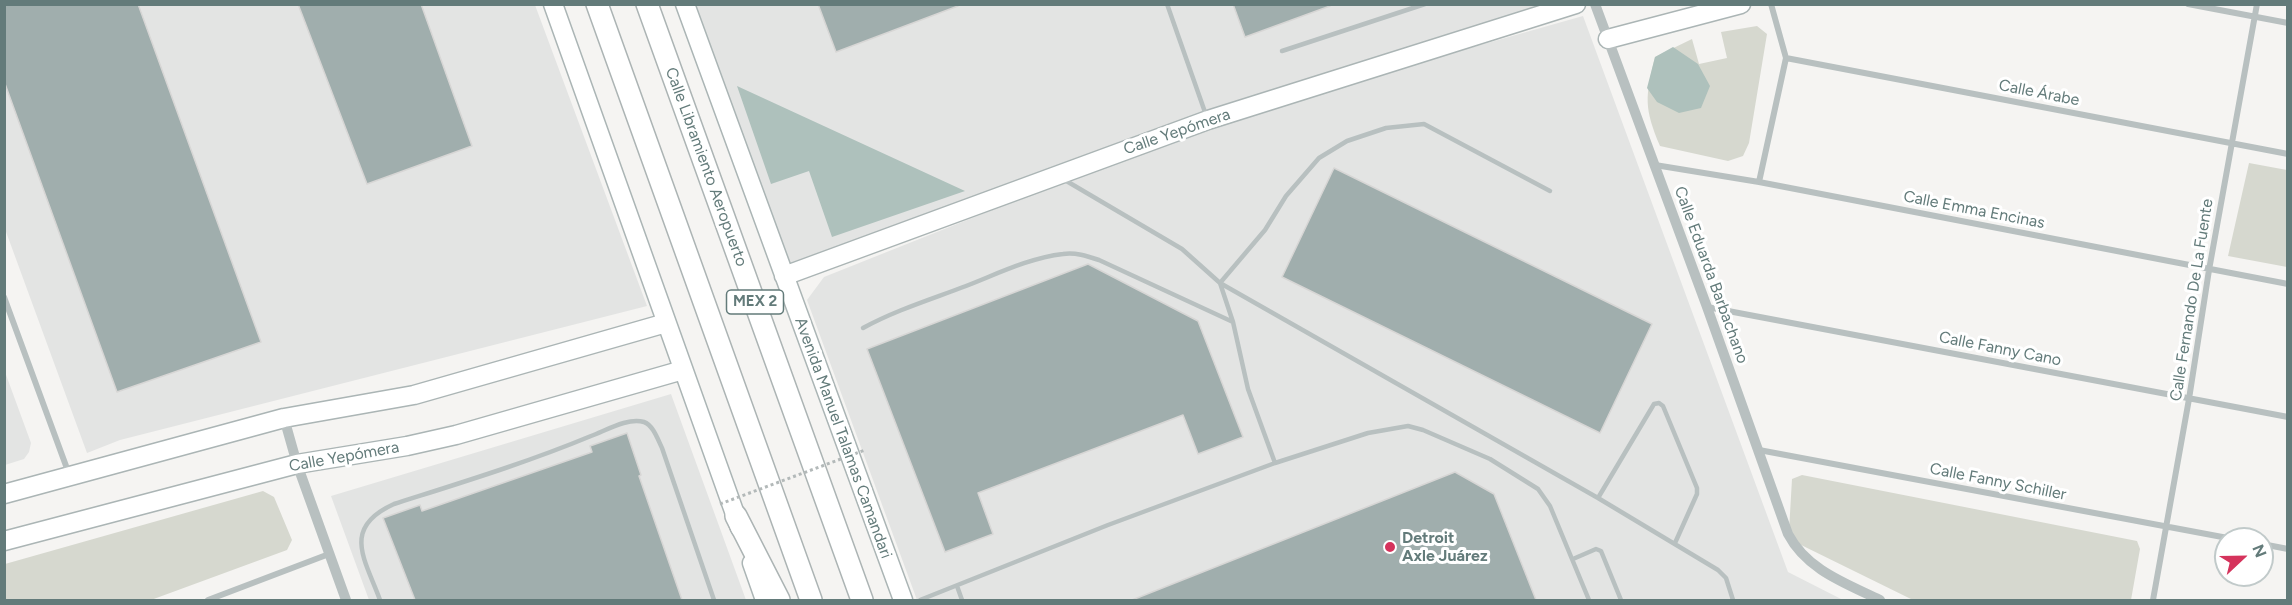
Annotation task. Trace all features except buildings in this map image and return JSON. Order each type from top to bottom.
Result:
[{"type":"highway","name":"MEX 2","points":[[597,4],[811,600]]},
{"type":"highway","name":"Calle Libramiento Aeropuerto","points":[[647,4],[862,600]]},
{"type":"highway","points":[[728,510],[779,600]]},
{"type":"main road","points":[[553,4],[683,370],[728,510],[765,600]]},
{"type":"main road","name":"Avenida Manuel Talamas Camandari","points":[[685,4],[903,600]]},
{"type":"main road","name":"Calle Yepómera","points":[[784,276],[1208,120],[1576,4]]},
{"type":"main road","points":[[1608,39],[1741,4]]},
{"type":"main road","points":[[4,494],[284,418],[414,394],[666,323]]},
{"type":"main road","name":"Calle Yepómera","points":[[4,541],[297,464],[407,446],[456,435],[683,370]]},
{"type":"street","name":"Calle Eduarda Barbachano","points":[[1595,4],[1788,534],[1801,554],[1823,572],[1880,600]]},
{"type":"street","points":[[1759,182],[1786,58],[1771,4]]},
{"type":"street","points":[[2188,4],[2288,23]]},
{"type":"street","name":"Calle Fernando De La Fuente","points":[[2153,600],[2189,399],[2209,270],[2258,4]]},
{"type":"street","name":"Calle Árabe","points":[[1786,58],[2288,154]]},
{"type":"street","name":"Calle Emma Encinas","points":[[1654,165],[1759,182],[2288,284]]},
{"type":"street","points":[[4,297],[69,475]]},
{"type":"street","name":"Calle Fanny Cano","points":[[1707,307],[2288,417]]},
{"type":"street","points":[[284,418],[297,464],[346,600]]},
{"type":"street","name":"Calle Fanny Schiller","points":[[1759,450],[2214,536]]},
{"type":"street","points":[[208,600],[329,554]]},
{"type":"lane","points":[[1167,4],[1208,120]]},
{"type":"lane","points":[[1282,51],[1425,4]]},
{"type":"lane","points":[[1220,283],[1264,230],[1286,196],[1319,159],[1347,141],[1386,128],[1424,124],[1550,191]]},
{"type":"lane","points":[[1056,175],[1182,249],[1220,283],[1675,543],[1718,570],[1726,578],[1733,600]]},
{"type":"lane","points":[[863,328],[895,313],[1006,270],[1042,258],[1064,254],[1079,254],[1099,260],[1233,322]]},
{"type":"lane","points":[[1220,283],[1233,322],[1248,389],[1275,463]]},
{"type":"lane","points":[[1598,498],[1654,404],[1659,403],[1663,406],[1697,488],[1697,494],[1675,543]]},
{"type":"lane","points":[[380,600],[361,546],[361,536],[366,524],[379,511],[537,457],[616,426],[637,422],[644,422],[652,428],[662,448],[714,600]]},
{"type":"lane","points":[[921,600],[1108,525],[1275,463],[1368,433],[1408,426],[1423,430],[1490,459],[1538,489],[1550,506],[1589,600]]},
{"type":"lane","points":[[1572,559],[1596,549],[1601,551],[1621,600]]},
{"type":"lane","points":[[957,586],[962,600]]},
{"type":"path","points":[[728,510],[866,450]]},
{"type":"shaded area","points":[[5,5],[535,5],[647,306],[120,440],[87,453],[5,229]]},
{"type":"shaded area","points":[[694,5],[1557,5],[1261,107],[1583,16],[1788,572],[1843,600],[917,600],[807,300],[824,277],[1168,140],[789,269]]},
{"type":"shaded area","points":[[1757,26],[1767,34],[1749,143],[1743,156],[1728,161],[1660,146],[1651,122],[1648,102],[1649,82],[1655,57],[1692,39],[1699,64],[1727,58],[1721,32]]},
{"type":"shaded area","points":[[1673,47],[1698,64],[1710,86],[1701,108],[1679,113],[1657,102],[1647,88],[1655,57]]},
{"type":"shaded area","points":[[737,86],[965,191],[832,237],[809,171],[771,184]]},
{"type":"shaded area","points":[[2249,163],[2287,170],[2287,267],[2228,256]]},
{"type":"shaded area","points":[[5,372],[31,443],[24,459],[5,465]]},
{"type":"shaded area","points":[[671,394],[746,600],[369,600],[331,496]]},
{"type":"shaded area","points":[[1802,475],[2137,541],[2140,549],[2131,600],[1913,600],[1795,542],[1789,531],[1792,479]]},
{"type":"shaded area","points":[[263,491],[274,497],[292,540],[287,550],[151,600],[5,600],[5,564]]},
{"type":"place","name":"Detroit Axle Juárez","points":[[1390,547]]}]
